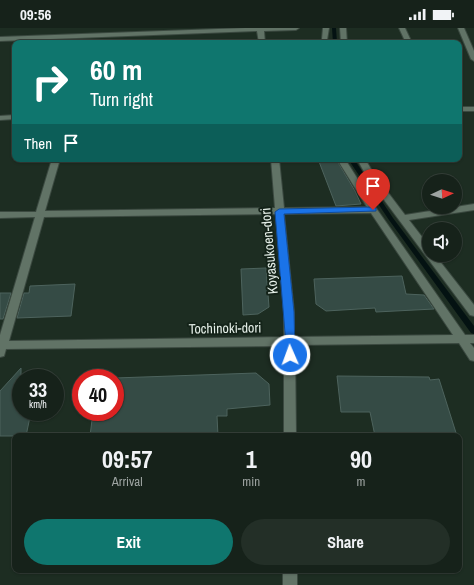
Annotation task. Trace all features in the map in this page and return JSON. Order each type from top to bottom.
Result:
[{"type":"street","points":[[93,36],[94,28]]},
{"type":"street","points":[[0,39],[93,36],[174,30],[296,28]]},
{"type":"street","points":[[325,39],[326,28]]},
{"type":"street","points":[[343,28],[344,40]]},
{"type":"street","points":[[402,28],[408,40]]},
{"type":"street","points":[[461,28],[473,57]]},
{"type":"street","points":[[260,29],[262,40]]},
{"type":"street","points":[[462,109],[474,109]]},
{"type":"street","points":[[0,118],[12,117]]},
{"type":"street","points":[[1,347],[55,162]]},
{"type":"street","name":"Koyasukoen-dori","points":[[275,162],[289,312],[290,433]]},
{"type":"street","points":[[344,162],[373,210],[466,339],[474,357]]},
{"type":"street","points":[[363,162],[370,175],[422,244]]},
{"type":"street","points":[[402,218],[435,212],[473,209]]},
{"type":"street","points":[[0,215],[373,210]]},
{"type":"street","points":[[436,262],[474,312]]},
{"type":"street","name":"Tochinoki-dori","points":[[1,347],[466,339]]},
{"type":"street","points":[[290,573],[290,585]]},
{"type":"building","points":[[319,162],[338,162],[361,204],[336,206]]},
{"type":"building","points":[[266,268],[269,307],[258,314],[243,315],[241,269]]},
{"type":"building","points":[[402,276],[406,294],[424,295],[434,309],[376,312],[375,308],[326,311],[316,304],[314,279]]},
{"type":"building","points":[[75,284],[71,316],[17,318],[24,293],[29,293],[30,286]]},
{"type":"building","points":[[0,293],[11,293],[3,319],[0,319]]},
{"type":"building","points":[[256,373],[269,384],[270,405],[227,409],[227,416],[217,416],[218,433],[90,433],[92,421],[124,421],[124,378]]},
{"type":"building","points":[[337,376],[429,377],[430,380],[439,379],[456,433],[374,433],[370,412],[341,412]]},
{"type":"building","points":[[12,378],[12,421],[29,421],[27,433],[12,433],[12,436],[0,436],[0,391]]},
{"type":"waterway","points":[[334,28],[335,40]]},
{"type":"waterway","points":[[353,162],[391,219],[474,331]]},
{"type":"route","points":[[290,355],[289,312],[279,212],[373,210]]}]
